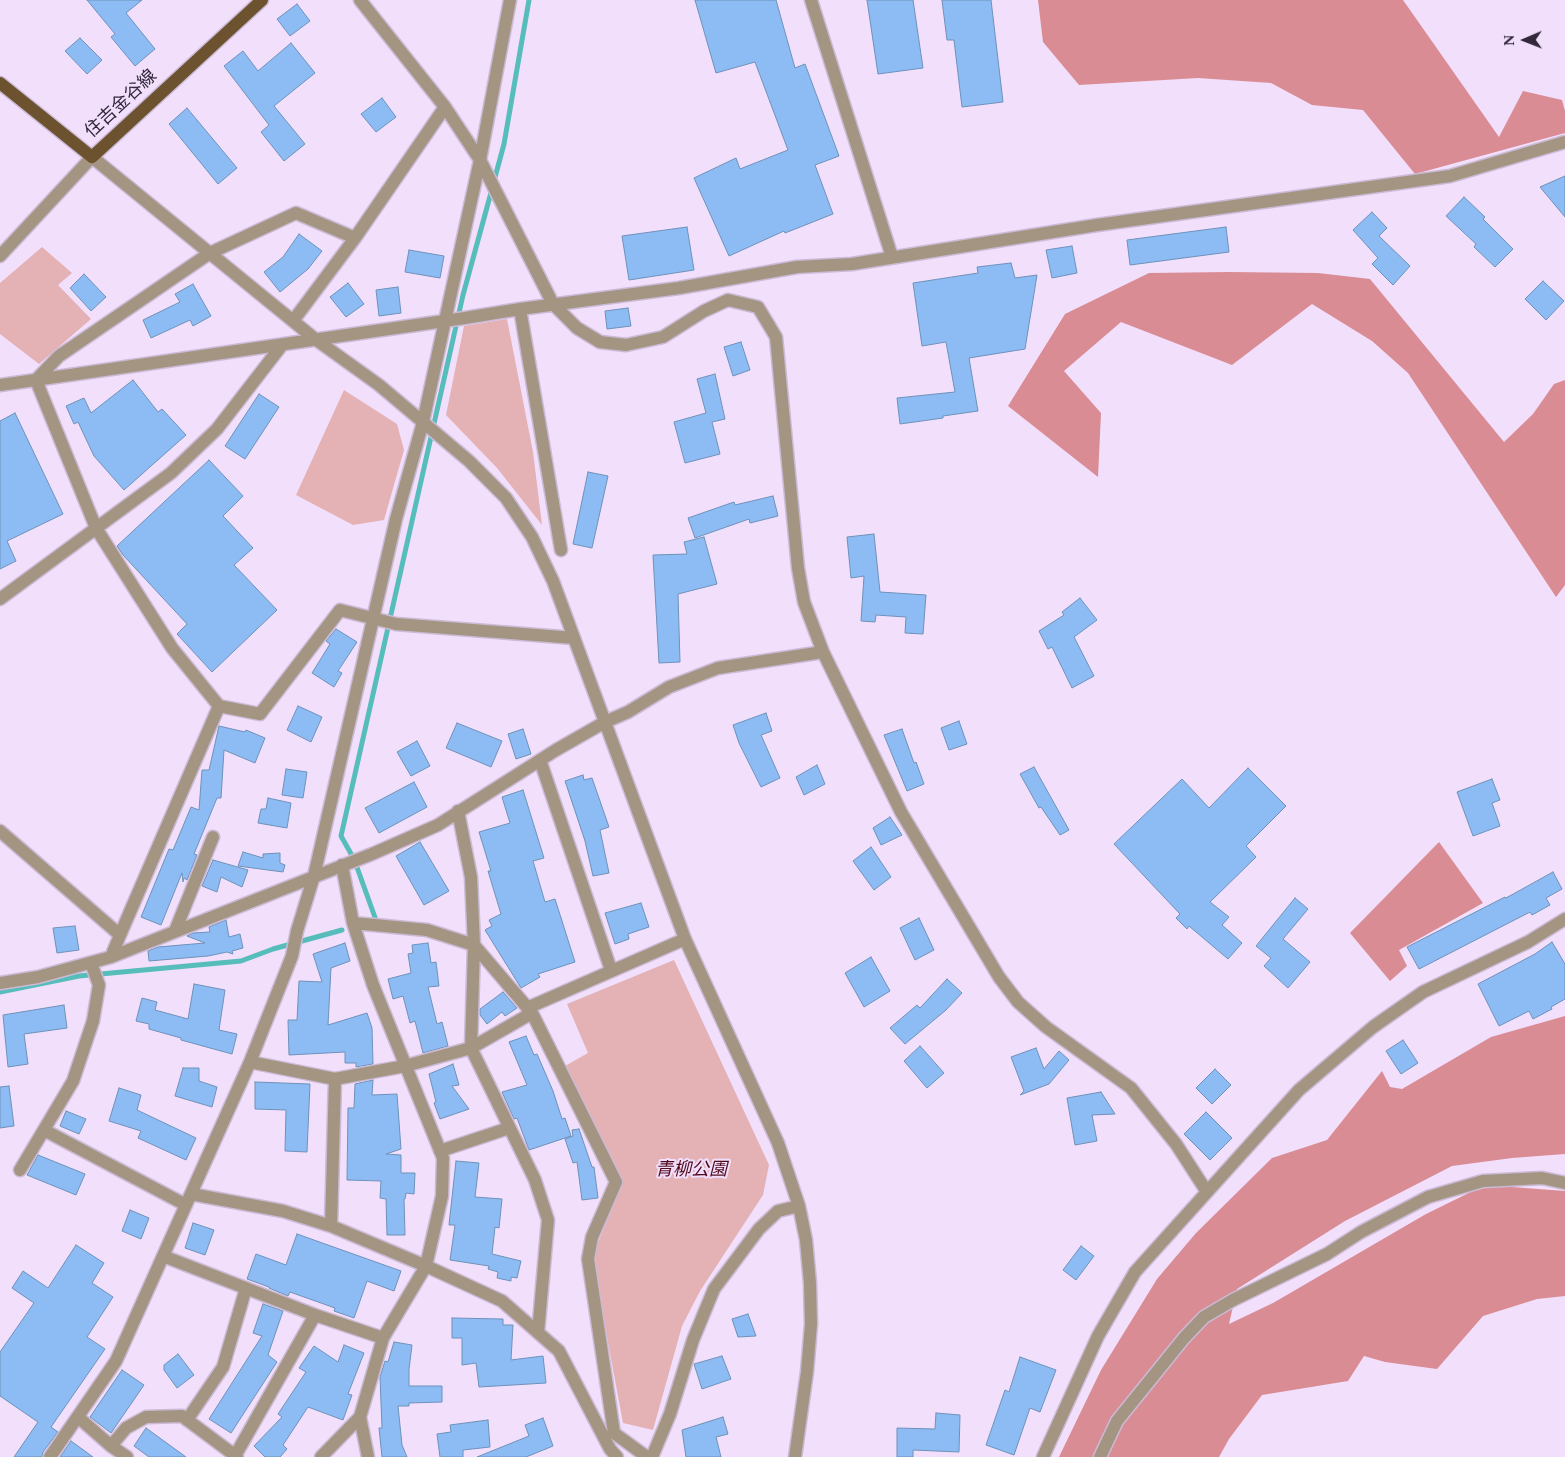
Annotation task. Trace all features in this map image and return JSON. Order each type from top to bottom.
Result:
[{"type":"main road","name":"住吉金谷線","points":[[0,83],[92,157],[262,0]]},
{"type":"street","points":[[360,0],[446,107],[482,165],[553,304],[577,328],[600,342],[626,345],[663,338],[704,311],[728,300],[758,307],[776,337],[798,568],[804,602],[823,652],[901,812],[999,977],[1018,1002],[1046,1027],[1131,1088],[1176,1144],[1207,1192]]},
{"type":"street","points":[[50,1457],[116,1361],[250,1062],[292,956],[296,931],[314,876],[396,519],[423,422],[448,320],[482,165],[510,0]]},
{"type":"street","points":[[810,0],[892,257]]},
{"type":"street","points":[[293,321],[355,238],[446,107]]},
{"type":"street","points":[[0,385],[553,304],[679,288],[797,267],[852,264],[1096,226],[1450,176],[1565,142]]},
{"type":"street","points":[[0,256],[92,157],[315,339],[379,385],[469,460],[506,498],[536,546],[553,581],[685,939],[778,1143],[800,1206],[806,1240],[811,1324],[807,1372],[795,1457]]},
{"type":"street","points":[[36,380],[59,356],[210,253],[296,214],[355,238]]},
{"type":"street","points":[[520,309],[561,550]]},
{"type":"street","points":[[0,598],[171,474],[217,429],[282,345]]},
{"type":"street","points":[[36,380],[96,528],[172,648],[219,706],[260,714],[340,610],[396,624],[574,638]]},
{"type":"street","points":[[0,983],[38,977],[111,957],[358,860],[438,825],[540,760],[605,722],[628,712],[669,687],[718,668],[823,652]]},
{"type":"street","points":[[111,957],[219,706]]},
{"type":"street","points":[[540,760],[612,970]]},
{"type":"street","points":[[458,811],[471,877],[474,946],[471,1048],[535,1180],[548,1220],[538,1333]]},
{"type":"street","points":[[0,831],[120,935]]},
{"type":"street","points":[[175,931],[213,837]]},
{"type":"street","points":[[342,866],[353,922],[373,985],[443,1158],[442,1196],[426,1266],[382,1338],[360,1417],[368,1457]]},
{"type":"street","points":[[1043,1457],[1098,1336],[1135,1272],[1299,1090],[1373,1027],[1423,992],[1528,942],[1565,919]]},
{"type":"street","points":[[353,922],[427,930],[474,946],[530,1011],[616,1182],[592,1237],[588,1259],[614,1433],[647,1457]]},
{"type":"street","points":[[250,1062],[335,1079],[405,1066],[471,1048],[530,1011],[612,970],[685,939]]},
{"type":"street","points":[[20,1170],[73,1081],[93,1021],[99,984],[91,964]]},
{"type":"street","points":[[331,1226],[335,1079]]},
{"type":"street","points":[[440,1151],[510,1128]]},
{"type":"street","points":[[44,1130],[189,1199],[283,1211],[331,1226],[426,1266],[502,1301],[559,1351],[610,1449],[617,1457]]},
{"type":"street","points":[[1100,1457],[1117,1421],[1184,1338],[1204,1318],[1233,1300],[1327,1254],[1361,1232],[1428,1197],[1483,1181],[1542,1178],[1565,1183]]},
{"type":"street","points":[[652,1457],[670,1414],[693,1340],[714,1289],[759,1229],[778,1211],[800,1206]]},
{"type":"street","points":[[163,1256],[382,1338]]},
{"type":"street","points":[[187,1420],[223,1367],[246,1288]]},
{"type":"street","points":[[111,1446],[126,1428],[146,1417],[182,1416],[236,1456],[315,1314]]},
{"type":"street","points":[[321,1457],[360,1417]]},
{"type":"street","points":[[78,1418],[127,1457]]},
{"type":"green space","points":[[42,247],[72,273],[58,285],[91,319],[39,364],[0,334],[0,283]]},
{"type":"green space","points":[[507,319],[533,452],[542,525],[497,468],[446,415],[464,326]]},
{"type":"green space","points":[[344,390],[397,424],[404,450],[384,520],[353,525],[296,495]]},
{"type":"green space","name":"青柳公園","points":[[674,960],[769,1165],[763,1195],[700,1291],[682,1326],[653,1430],[623,1423],[592,1257],[620,1189],[565,1066],[588,1053],[567,1004]]},
{"type":"shaded area","points":[[1038,0],[1403,0],[1499,137],[1523,91],[1562,100],[1565,111],[1565,133],[1415,174],[1363,110],[1312,105],[1271,83],[1198,78],[1079,85],[1043,42]]},
{"type":"shaded area","points":[[1149,273],[1318,273],[1370,279],[1504,442],[1533,414],[1554,384],[1565,380],[1565,585],[1556,597],[1408,373],[1372,341],[1312,304],[1232,365],[1121,322],[1064,371],[1101,413],[1098,477],[1008,406],[1065,314]]},
{"type":"shaded area","points":[[1439,842],[1483,903],[1399,950],[1407,966],[1390,981],[1350,933]]},
{"type":"shaded area","points":[[1565,1016],[1565,1154],[1512,1158],[1452,1166],[1345,1221],[1237,1289],[1229,1324],[1273,1303],[1426,1214],[1485,1185],[1565,1191],[1565,1296],[1537,1299],[1483,1316],[1437,1369],[1385,1362],[1364,1356],[1348,1381],[1262,1395],[1229,1439],[1219,1457],[1059,1457],[1101,1370],[1157,1279],[1196,1233],[1272,1158],[1327,1140],[1382,1071],[1390,1087],[1402,1089],[1491,1037]]},
{"type":"building","points":[[87,0],[142,0],[126,13],[155,49],[135,66],[111,37],[115,34]]},
{"type":"building","points":[[695,0],[776,0],[795,68],[805,64],[839,156],[815,165],[833,214],[785,233],[784,231],[729,256],[694,178],[736,158],[740,169],[788,150],[755,62],[716,73]]},
{"type":"building","points":[[867,0],[913,0],[923,68],[878,74]]},
{"type":"building","points":[[942,0],[991,0],[1003,102],[962,107],[954,40],[947,40]]},
{"type":"building","points":[[297,4],[310,21],[290,36],[277,19]]},
{"type":"building","points":[[80,38],[102,60],[87,74],[65,51]]},
{"type":"building","points":[[291,43],[315,73],[274,106],[305,144],[284,161],[261,132],[269,125],[224,66],[243,51],[258,71]]},
{"type":"building","points":[[382,98],[396,117],[376,132],[361,114]]},
{"type":"building","points":[[187,108],[237,168],[218,184],[169,124]]},
{"type":"building","points":[[1565,176],[1565,217],[1540,187]]},
{"type":"building","points":[[1464,197],[1485,217],[1483,219],[1513,249],[1495,267],[1474,247],[1476,244],[1446,216]]},
{"type":"building","points":[[1372,212],[1387,228],[1379,236],[1410,266],[1393,285],[1372,264],[1378,258],[1353,230]]},
{"type":"building","points":[[687,227],[694,270],[629,280],[622,236]]},
{"type":"building","points":[[1226,227],[1229,252],[1130,265],[1127,240]]},
{"type":"building","points":[[299,234],[322,251],[308,269],[280,292],[264,272],[283,257]]},
{"type":"building","points":[[1072,246],[1077,273],[1052,278],[1046,250]]},
{"type":"building","points":[[409,250],[444,256],[440,278],[405,272]]},
{"type":"building","points":[[1011,263],[1015,278],[1037,275],[1025,349],[969,358],[978,411],[900,424],[897,398],[955,392],[946,342],[922,346],[913,283],[978,273],[977,267]]},
{"type":"building","points":[[84,274],[106,297],[91,311],[70,288]]},
{"type":"building","points":[[1543,281],[1564,301],[1546,320],[1525,299]]},
{"type":"building","points":[[348,283],[364,304],[346,317],[330,297]]},
{"type":"building","points":[[193,284],[211,316],[193,326],[190,320],[151,338],[143,320],[180,302],[175,294]]},
{"type":"building","points":[[398,287],[401,313],[379,316],[376,290]]},
{"type":"building","points":[[628,308],[631,326],[607,329],[605,311]]},
{"type":"building","points":[[741,342],[750,370],[733,376],[724,347]]},
{"type":"building","points":[[715,374],[725,419],[712,422],[720,454],[685,463],[674,422],[706,413],[697,379]]},
{"type":"building","points":[[133,380],[158,412],[162,409],[186,435],[124,490],[94,456],[78,422],[74,424],[66,406],[84,398],[91,413]]},
{"type":"building","points":[[259,394],[279,407],[245,459],[225,446]]},
{"type":"building","points":[[15,413],[63,514],[7,541],[16,561],[0,569],[0,421]]},
{"type":"building","points":[[209,460],[243,496],[223,516],[253,548],[234,565],[277,610],[212,672],[177,634],[187,624],[123,555],[117,546]]},
{"type":"building","points":[[588,472],[608,476],[592,548],[573,544]]},
{"type":"building","points":[[773,496],[778,516],[750,523],[749,519],[695,538],[688,518],[734,502],[735,505]]},
{"type":"building","points":[[874,534],[880,592],[926,595],[923,634],[905,633],[906,617],[876,615],[875,622],[861,621],[864,576],[851,578],[847,537]]},
{"type":"building","points":[[704,537],[717,584],[678,594],[680,662],[659,663],[653,555],[687,554],[684,542]]},
{"type":"building","points":[[1080,598],[1097,620],[1074,637],[1094,676],[1072,688],[1052,647],[1048,649],[1039,631],[1064,615],[1062,612]]},
{"type":"building","points":[[336,629],[357,642],[338,671],[342,673],[334,687],[312,673],[330,644],[326,641]]},
{"type":"building","points":[[298,706],[322,717],[311,742],[287,730]]},
{"type":"building","points":[[766,713],[772,731],[761,735],[780,778],[761,787],[739,743],[733,725]]},
{"type":"building","points":[[959,721],[967,744],[949,750],[941,728]]},
{"type":"building","points":[[457,723],[502,741],[491,767],[446,748]]},
{"type":"building","points":[[219,726],[245,732],[246,730],[265,738],[255,763],[224,750],[221,798],[217,798],[194,854],[197,855],[187,880],[184,878],[183,882],[182,873],[161,925],[141,917],[169,849],[173,850],[191,807],[199,810],[202,770],[209,770]]},
{"type":"building","points":[[523,729],[531,754],[516,759],[508,734]]},
{"type":"building","points":[[902,729],[924,784],[907,791],[884,735]]},
{"type":"building","points":[[417,741],[430,766],[411,776],[397,752]]},
{"type":"building","points":[[817,765],[825,784],[804,795],[796,777]]},
{"type":"building","points":[[1034,767],[1069,830],[1060,835],[1041,807],[1039,808],[1020,774]]},
{"type":"building","points":[[1248,768],[1286,806],[1246,846],[1256,857],[1210,902],[1229,917],[1222,925],[1242,943],[1228,959],[1189,926],[1187,929],[1176,918],[1180,914],[1114,844],[1182,779],[1209,808]]},
{"type":"building","points":[[286,769],[307,772],[303,798],[282,795]]},
{"type":"building","points":[[583,775],[584,780],[592,778],[609,827],[600,830],[609,873],[593,876],[585,841],[565,781]]},
{"type":"building","points":[[1492,779],[1500,800],[1492,803],[1500,826],[1473,836],[1457,792]]},
{"type":"building","points":[[414,782],[427,807],[379,833],[365,808]]},
{"type":"building","points":[[523,790],[544,858],[533,861],[545,902],[555,899],[575,962],[538,974],[540,977],[521,988],[485,930],[492,926],[489,920],[501,914],[479,832],[510,823],[502,797]]},
{"type":"building","points":[[268,798],[291,803],[287,828],[258,823],[261,809],[266,809]]},
{"type":"building","points":[[890,817],[902,835],[881,845],[873,828]]},
{"type":"building","points":[[420,842],[449,891],[424,905],[396,856]]},
{"type":"building","points":[[871,847],[891,877],[874,890],[853,861]]},
{"type":"building","points":[[243,852],[263,858],[263,854],[280,853],[280,863],[285,865],[283,872],[238,866]]},
{"type":"building","points":[[213,860],[248,870],[242,887],[221,877],[217,892],[202,886]]},
{"type":"building","points":[[1553,872],[1562,889],[1546,898],[1550,905],[1532,915],[1530,912],[1419,969],[1407,947],[1506,898]]},
{"type":"building","points":[[1295,898],[1308,909],[1283,939],[1310,962],[1288,988],[1264,966],[1271,958],[1256,946]]},
{"type":"building","points":[[641,903],[649,927],[628,934],[629,939],[615,944],[605,913]]},
{"type":"building","points":[[919,918],[934,950],[915,960],[900,928]]},
{"type":"building","points":[[226,920],[229,937],[240,934],[243,948],[232,951],[233,954],[227,952],[208,956],[149,961],[148,951],[158,947],[205,943],[187,936],[193,933],[210,932],[209,927]]},
{"type":"building","points":[[75,926],[79,950],[57,953],[53,928]]},
{"type":"building","points":[[1552,942],[1565,964],[1565,999],[1551,1007],[1552,1009],[1533,1019],[1529,1011],[1499,1026],[1478,984],[1535,954]]},
{"type":"building","points":[[345,943],[350,961],[331,968],[328,1025],[367,1013],[372,1028],[373,1064],[356,1067],[356,1063],[345,1063],[345,1052],[289,1055],[288,1020],[297,1020],[299,981],[322,982],[313,954]]},
{"type":"building","points":[[428,943],[431,963],[436,962],[439,986],[428,987],[437,1024],[442,1022],[448,1046],[423,1053],[415,1021],[410,1023],[403,996],[393,999],[388,979],[411,973],[408,954],[413,953],[412,945]]},
{"type":"building","points":[[871,957],[890,991],[864,1007],[845,973]]},
{"type":"building","points":[[947,979],[962,993],[946,1010],[905,1044],[890,1028],[917,1005],[920,1008]]},
{"type":"building","points":[[194,984],[225,990],[219,1030],[237,1034],[232,1054],[149,1029],[149,1024],[136,1021],[142,998],[157,1002],[155,1010],[188,1019]]},
{"type":"building","points":[[503,992],[517,1008],[505,1016],[502,1012],[487,1024],[480,1015],[480,1009]]},
{"type":"building","points":[[64,1005],[67,1028],[24,1034],[28,1064],[8,1067],[3,1015]]},
{"type":"building","points":[[526,1036],[534,1055],[537,1054],[553,1091],[562,1119],[565,1118],[571,1136],[529,1150],[517,1118],[514,1119],[502,1092],[527,1085],[509,1042]]},
{"type":"building","points":[[1403,1040],[1418,1063],[1401,1074],[1386,1051]]},
{"type":"building","points":[[920,1046],[944,1073],[927,1088],[904,1061]]},
{"type":"building","points":[[1036,1048],[1044,1069],[1059,1051],[1069,1060],[1049,1084],[1020,1095],[1024,1091],[1011,1057]]},
{"type":"building","points":[[453,1064],[459,1085],[452,1086],[469,1109],[440,1119],[434,1103],[436,1102],[429,1074]]},
{"type":"building","points":[[183,1068],[199,1068],[199,1081],[217,1087],[212,1107],[175,1096]]},
{"type":"building","points":[[1215,1069],[1231,1085],[1212,1104],[1196,1088]]},
{"type":"building","points":[[373,1080],[372,1095],[397,1094],[401,1149],[386,1154],[401,1155],[401,1173],[415,1173],[414,1194],[406,1193],[404,1199],[405,1235],[387,1235],[386,1199],[380,1198],[381,1181],[347,1180],[348,1108],[354,1108],[355,1084]]},
{"type":"building","points":[[255,1082],[310,1084],[307,1152],[285,1151],[286,1110],[255,1109]]},
{"type":"building","points":[[9,1086],[14,1126],[0,1128],[0,1087]]},
{"type":"building","points":[[119,1088],[141,1095],[137,1110],[196,1138],[186,1160],[138,1138],[141,1131],[109,1121]]},
{"type":"building","points":[[1101,1092],[1115,1114],[1092,1115],[1097,1141],[1075,1145],[1067,1098]]},
{"type":"building","points":[[66,1111],[86,1119],[79,1134],[60,1126]]},
{"type":"building","points":[[1206,1112],[1232,1138],[1210,1160],[1184,1134]]},
{"type":"building","points":[[579,1129],[592,1167],[594,1167],[598,1198],[582,1200],[577,1162],[573,1163],[565,1139],[573,1136],[572,1130]]},
{"type":"building","points":[[38,1155],[85,1174],[76,1195],[27,1175]]},
{"type":"building","points":[[456,1161],[479,1163],[475,1197],[502,1199],[499,1228],[495,1227],[492,1254],[521,1261],[517,1278],[511,1277],[511,1281],[497,1278],[498,1272],[488,1269],[489,1266],[450,1260],[455,1225],[449,1225]]},
{"type":"building","points":[[130,1210],[149,1218],[141,1239],[122,1231]]},
{"type":"building","points":[[193,1223],[214,1230],[205,1255],[185,1248]]},
{"type":"building","points":[[297,1234],[401,1271],[394,1291],[367,1281],[354,1318],[334,1311],[335,1308],[290,1292],[288,1296],[247,1279],[256,1254],[286,1265]]},
{"type":"building","points":[[76,1245],[104,1263],[92,1283],[113,1297],[87,1337],[105,1349],[51,1427],[58,1432],[43,1452],[42,1457],[14,1457],[38,1422],[0,1396],[0,1352],[34,1303],[12,1288],[23,1271],[48,1288]]},
{"type":"building","points":[[1081,1246],[1094,1256],[1076,1280],[1063,1270]]},
{"type":"building","points":[[263,1304],[283,1311],[268,1355],[277,1362],[231,1433],[209,1419],[262,1336],[253,1333]]},
{"type":"building","points":[[748,1314],[756,1336],[738,1337],[732,1319]]},
{"type":"building","points":[[452,1318],[503,1319],[503,1325],[513,1325],[511,1360],[543,1356],[546,1383],[479,1387],[476,1363],[462,1365],[462,1338],[452,1338]]},
{"type":"building","points":[[394,1342],[412,1345],[409,1386],[442,1386],[442,1402],[409,1403],[409,1406],[398,1406],[402,1445],[407,1457],[382,1457],[379,1428],[382,1428],[380,1377],[385,1361],[388,1362]]},
{"type":"building","points":[[344,1345],[364,1353],[348,1394],[352,1395],[343,1420],[308,1407],[283,1445],[287,1449],[280,1457],[265,1457],[254,1446],[282,1417],[278,1414],[306,1372],[299,1368],[314,1346],[338,1362]]},
{"type":"building","points":[[178,1354],[194,1375],[177,1388],[164,1370],[164,1365]]},
{"type":"building","points":[[722,1356],[731,1379],[702,1389],[694,1364]]},
{"type":"building","points":[[1020,1357],[1056,1370],[1040,1412],[1030,1408],[1014,1455],[986,1445],[1005,1390],[1009,1392]]},
{"type":"building","points":[[122,1370],[144,1385],[111,1433],[90,1417]]},
{"type":"building","points":[[936,1413],[960,1415],[959,1452],[913,1450],[913,1457],[897,1457],[897,1428],[935,1429]]},
{"type":"building","points":[[723,1417],[728,1434],[716,1437],[721,1457],[686,1457],[682,1430]]},
{"type":"building","points":[[543,1418],[553,1446],[526,1457],[477,1457],[529,1436],[525,1425]]},
{"type":"building","points":[[488,1420],[490,1447],[463,1450],[463,1457],[440,1457],[437,1434],[451,1432],[450,1425]]},
{"type":"building","points":[[146,1428],[186,1457],[149,1457],[134,1446]]},
{"type":"building","points":[[71,1441],[93,1457],[60,1457]]},
{"type":"waterway","points":[[494,181],[504,144],[529,0]]},
{"type":"waterway","points":[[377,923],[354,859],[341,836],[463,295],[492,189]]},
{"type":"waterway","points":[[0,992],[79,976],[241,961],[273,949],[342,930]]}]
